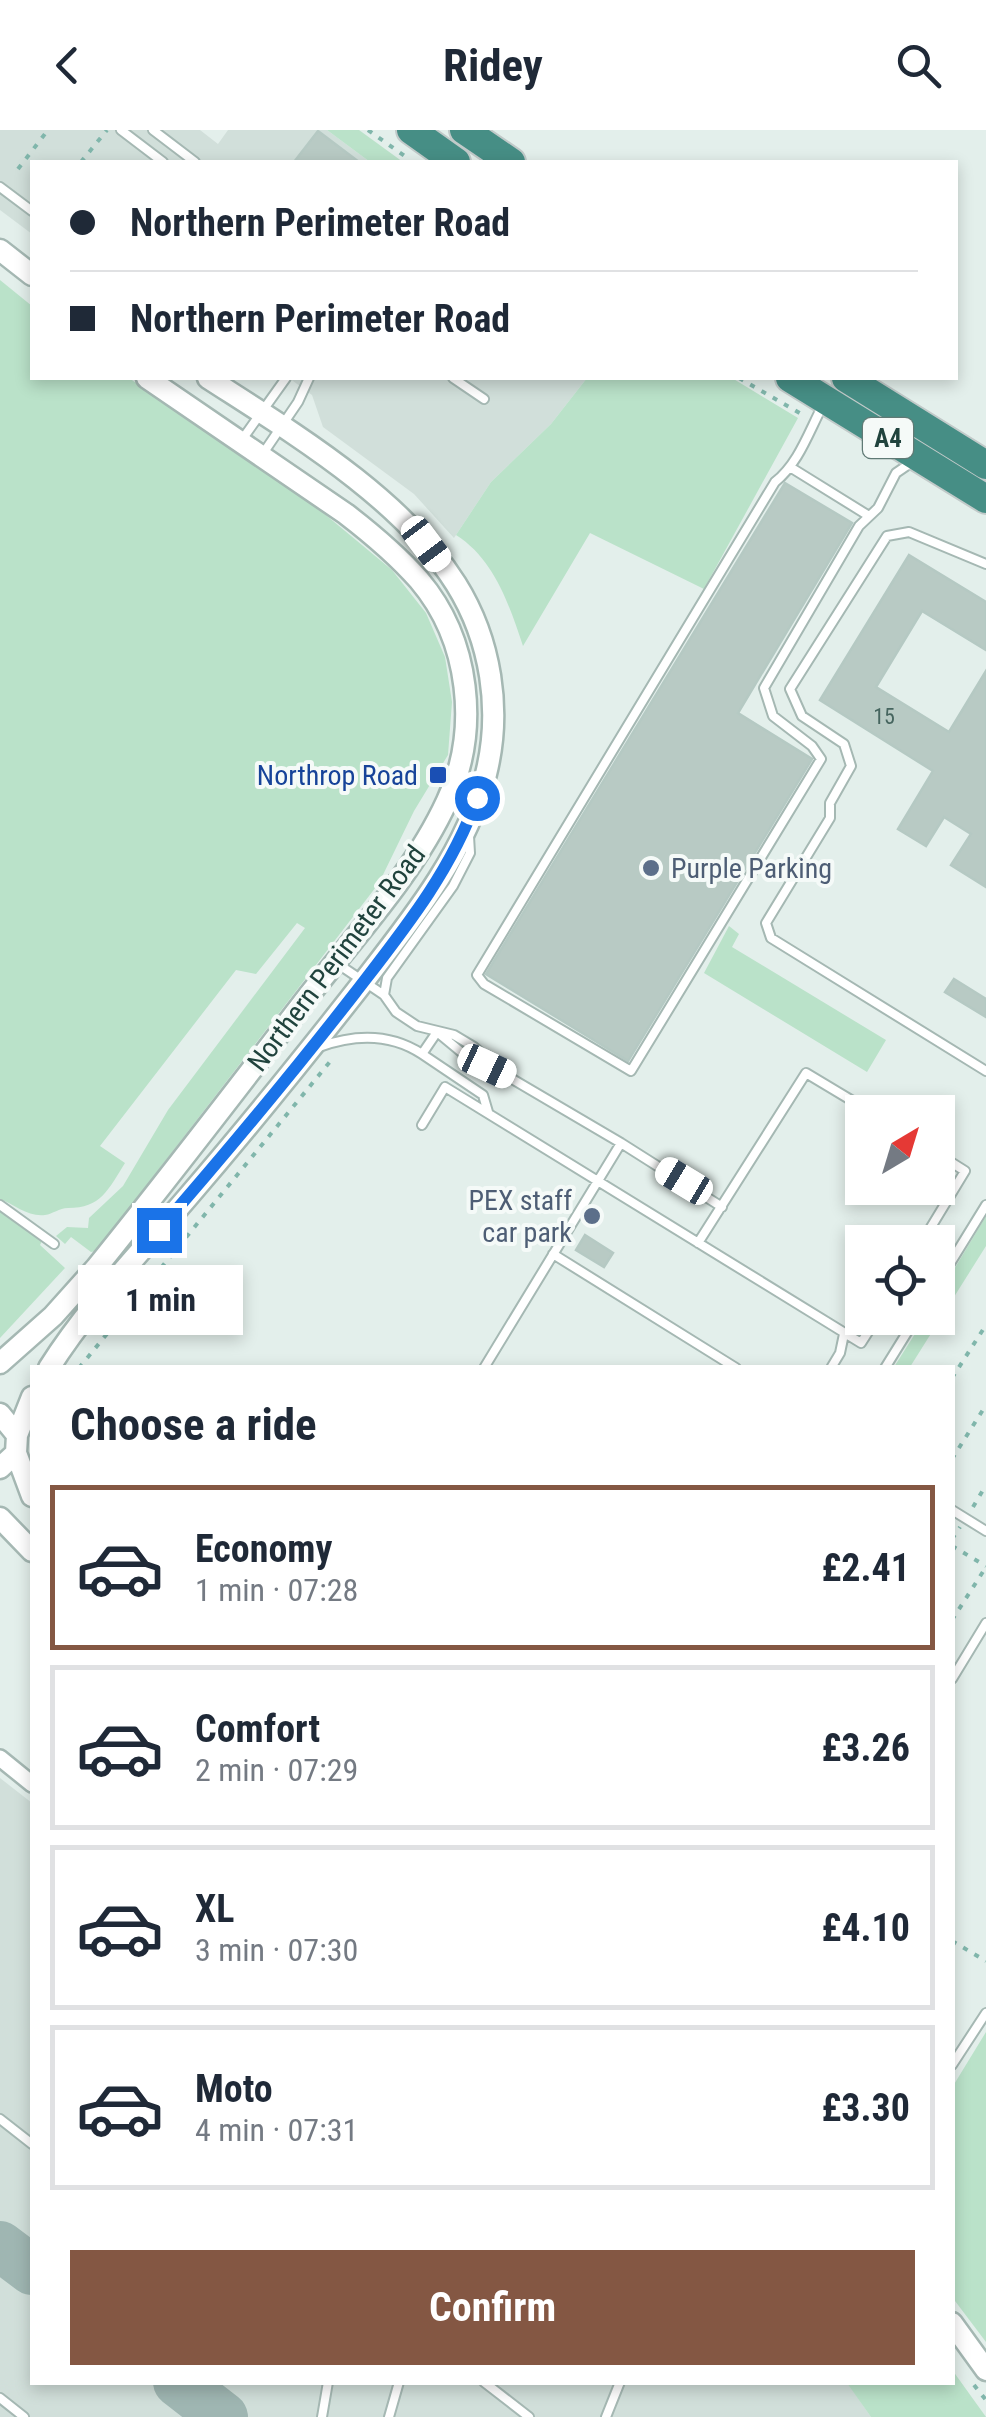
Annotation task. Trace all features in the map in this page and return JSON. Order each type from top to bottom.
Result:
[{"type":"highway","points":[[411,130],[453,160]]},
{"type":"highway","points":[[468,131],[508,160]]},
{"type":"highway","name":"A4","points":[[793,380],[986,499]]},
{"type":"highway","name":"A4","points":[[849,380],[986,465]]},
{"type":"street","points":[[453,160],[468,131]]},
{"type":"street","points":[[0,250],[30,274]]},
{"type":"street","name":"Northern Perimeter Road","points":[[0,1363],[53,1316],[96,1268],[396,882],[448,800],[466,736],[466,691],[451,634],[420,582],[375,537],[151,380]]},
{"type":"street","name":"Northern Perimeter Road","points":[[51,1365],[90,1312],[309,1050],[429,893],[469,822],[486,774],[494,719],[488,664],[456,585],[407,523],[368,489],[211,380]]},
{"type":"street","points":[[0,1468],[16,1444],[30,1403]]},
{"type":"street","points":[[0,1414],[16,1444],[30,1490]]},
{"type":"street","points":[[0,1518],[30,1549]]},
{"type":"street","points":[[0,1758],[30,1782]]},
{"type":"street","points":[[955,2327],[986,2370]]},
{"type":"lane","points":[[121,130],[159,160]]},
{"type":"lane","points":[[153,130],[192,160]]},
{"type":"lane","points":[[0,187],[30,210]]},
{"type":"lane","points":[[240,441],[284,380]]},
{"type":"lane","points":[[262,455],[309,380]]},
{"type":"lane","points":[[456,380],[484,399]]},
{"type":"lane","points":[[826,400],[790,467],[775,482],[478,975],[484,984],[631,1071],[821,759],[812,746],[773,716],[764,688],[859,526],[878,508],[896,472],[918,458]]},
{"type":"lane","points":[[790,467],[869,516]]},
{"type":"lane","points":[[986,564],[909,532],[887,536],[790,689],[802,716],[844,744],[851,766],[830,803],[830,818],[766,924],[771,938],[986,1071]]},
{"type":"lane","points":[[384,995],[387,978],[453,886],[470,853],[469,822]]},
{"type":"lane","points":[[335,962],[384,995],[396,1012],[416,1026],[468,1044],[507,1076],[722,1207]]},
{"type":"lane","points":[[422,1054],[437,1032]]},
{"type":"lane","points":[[309,1050],[373,1036],[406,1044],[483,1095],[488,1112]]},
{"type":"lane","points":[[698,1244],[806,1073],[845,1097]]},
{"type":"lane","points":[[422,1126],[445,1087],[488,1112],[844,1334],[833,1365]]},
{"type":"lane","points":[[486,1365],[621,1143]]},
{"type":"lane","points":[[955,1165],[965,1171],[955,1188]]},
{"type":"lane","points":[[0,1205],[54,1244]]},
{"type":"lane","points":[[955,1255],[986,1205]]},
{"type":"lane","points":[[553,1254],[731,1365]]},
{"type":"lane","points":[[846,1335],[861,1343],[866,1335]]},
{"type":"lane","points":[[887,1365],[905,1335]]},
{"type":"lane","points":[[955,1512],[986,1531]]},
{"type":"lane","points":[[955,1674],[986,1623]]},
{"type":"lane","points":[[955,2060],[986,2013]]},
{"type":"lane","points":[[0,2119],[30,2142]]},
{"type":"lane","points":[[322,2417],[327,2385]]},
{"type":"lane","points":[[389,2417],[399,2385]]},
{"type":"lane","points":[[488,2385],[528,2417]]},
{"type":"lane","points":[[606,2417],[619,2385]]},
{"type":"lane","points":[[0,2398],[24,2417]]},
{"type":"path","points":[[18,169],[48,130]]},
{"type":"path","points":[[83,160],[106,130]]},
{"type":"path","points":[[368,130],[411,160]]},
{"type":"path","points":[[81,1365],[334,1056]]},
{"type":"path","points":[[955,1373],[986,1324]]},
{"type":"path","points":[[955,1454],[986,1405]]},
{"type":"path","points":[[955,1548],[986,1566],[955,1615]]},
{"type":"path","points":[[955,1942],[986,1961]]},
{"type":"shaded area","points":[[0,130],[200,130],[218,144],[228,130],[327,130],[367,160],[30,160],[30,232],[0,210]]},
{"type":"shaded area","points":[[292,380],[585,380],[551,424],[491,482],[454,538],[414,494],[323,427],[312,395]]},
{"type":"shaded area","points":[[0,1778],[30,1801],[30,2385],[849,2385],[871,2417],[0,2417]]},
{"type":"green space","points":[[327,130],[359,130],[400,160],[367,160]]},
{"type":"green space","points":[[0,280],[30,304],[30,380],[132,380],[315,506],[392,570],[426,613],[445,657],[452,702],[448,755],[414,811],[379,883],[96,1251],[91,1252],[71,1237],[65,1244],[56,1236],[67,1227],[88,1228],[89,1218],[123,1186],[168,1110],[305,928],[297,923],[256,974],[236,970],[100,1146],[125,1163],[102,1196],[88,1205],[45,1215],[27,1212],[0,1199]]},
{"type":"green space","points":[[585,380],[735,380],[798,418],[704,589],[590,533],[523,646],[506,599],[490,570],[456,535],[491,482],[551,424]]},
{"type":"green space","points":[[729,926],[739,934],[732,947],[886,1040],[867,1072],[704,973]]},
{"type":"green space","points":[[0,1210],[42,1241],[40,1245],[65,1268],[0,1338]]},
{"type":"green space","points":[[986,1216],[986,1246],[955,1295],[955,1268]]},
{"type":"green space","points":[[914,1335],[930,1335],[911,1365],[895,1365]]},
{"type":"green space","points":[[986,2032],[986,2342],[955,2301],[955,2083]]},
{"type":"green space","points":[[955,2374],[986,2417],[871,2417],[848,2385],[955,2385]]},
{"type":"building","points":[[318,131],[356,160],[296,160]]},
{"type":"building","name":"Purple Parking","points":[[785,483],[852,523],[738,713],[812,759],[628,1061],[486,974]]},
{"type":"building","points":[[909,555],[986,602],[986,650],[922,611],[876,687],[949,732],[986,671],[986,887],[951,865],[971,834],[944,817],[926,846],[898,829],[933,771],[820,700]]},
{"type":"building","points":[[954,979],[986,999],[986,1017],[945,992]]},
{"type":"building","points":[[585,1235],[613,1253],[604,1267],[576,1250]]},
{"type":"taxiway","points":[[0,2246],[30,2268]]},
{"type":"taxiway","points":[[182,2385],[223,2417]]},
{"type":"place","name":"Northrop Road","points":[[438,775]]},
{"type":"place","name":"Purple Parking","points":[[651,868]]},
{"type":"place","name":"PEX staff car park","points":[[592,1216]]},
{"type":"route","points":[[159,1230],[400,936],[449,860],[477,798]]}]
